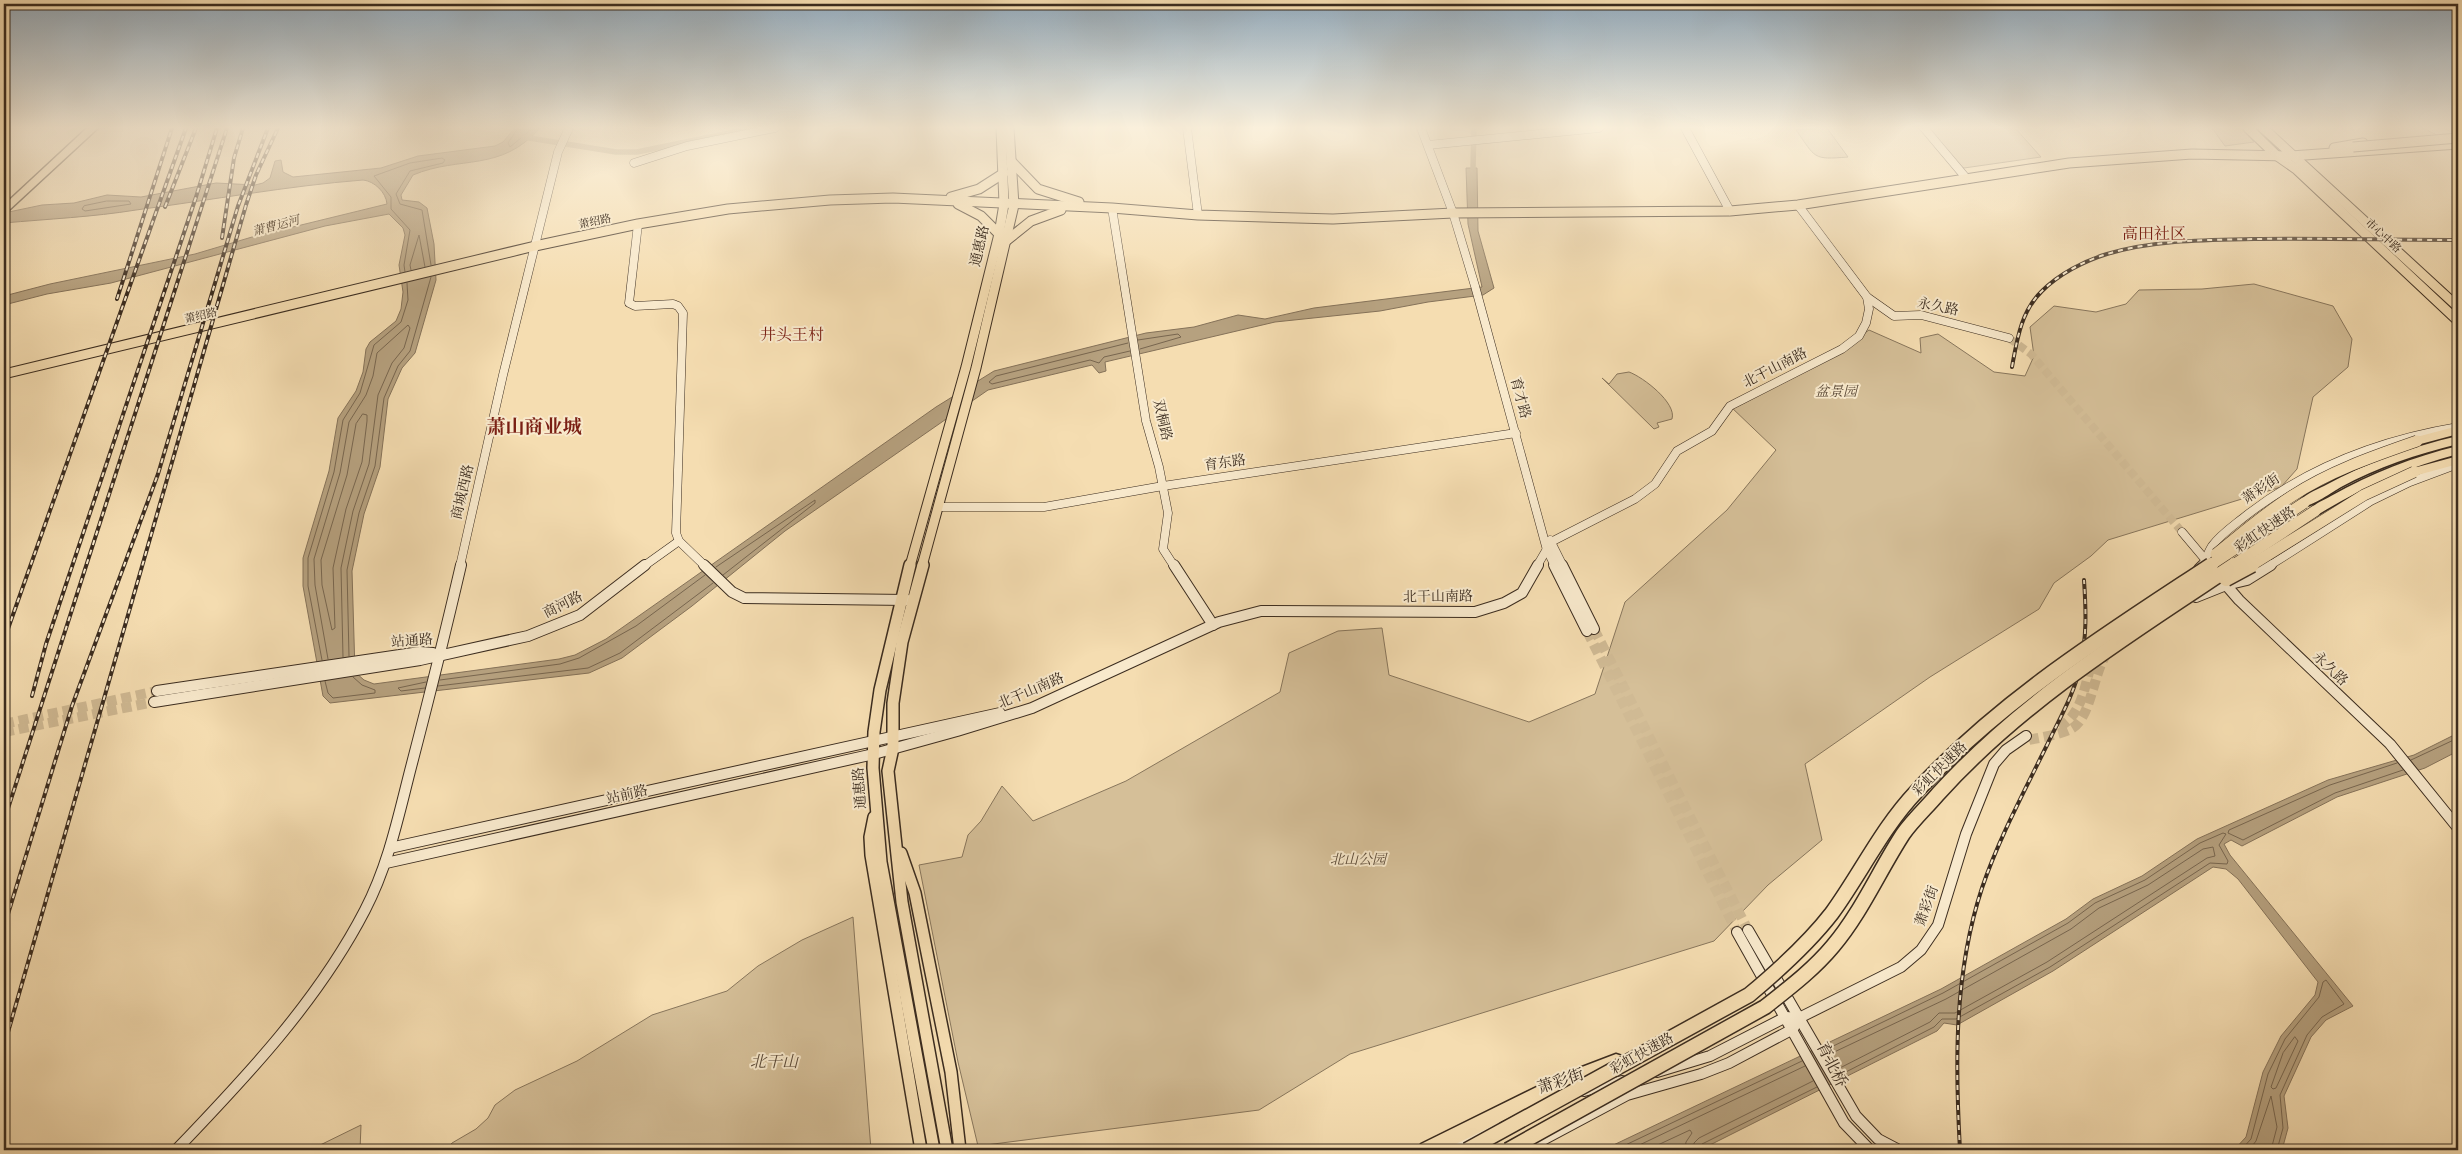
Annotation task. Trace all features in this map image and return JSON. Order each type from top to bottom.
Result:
[{"type":"highway","points":[[4,199],[23,182]]},
{"type":"highway","points":[[4,210],[35,182]]},
{"type":"highway","points":[[2168,593],[2273,510],[2303,489],[2376,455],[2458,428]]},
{"type":"highway","name":"彩虹快速路","points":[[1516,1148],[1764,1007],[1801,979],[1846,929],[1904,833],[1970,762],[2079,669],[2180,603],[2309,507],[2326,489],[2391,459],[2458,440]]},
{"type":"highway","name":"彩虹快速路","points":[[1467,1150],[1750,995],[1784,966],[1823,925],[1890,823],[1932,775],[2001,712],[2042,679],[2168,593],[2309,507],[2382,474],[2420,460],[2458,450]]},
{"type":"highway","points":[[2180,603],[2264,560],[2322,519],[2357,498],[2414,472],[2458,462]]},
{"type":"highway","points":[[1427,1150],[1567,1081],[1656,1046]]},
{"type":"main road","name":"商城西路","points":[[390,848],[441,653],[503,375],[551,182]]},
{"type":"main road","points":[[535,244],[727,204],[863,195],[950,199],[981,189],[994,182]]},
{"type":"main road","name":"通惠路","points":[[947,1150],[902,902],[888,771],[893,743],[897,668],[960,429],[1004,201],[1004,182]]},
{"type":"main road","points":[[971,368],[1005,242],[1014,202],[1013,182]]},
{"type":"main road","points":[[1031,182],[1038,189],[1082,205],[1333,219],[1452,211],[1729,209],[1798,205],[1942,182]]},
{"type":"main road","points":[[1194,182],[1198,212]]},
{"type":"main road","points":[[1442,182],[1452,211]]},
{"type":"main road","points":[[1729,209],[1938,182]]},
{"type":"main road","name":"市心中路","points":[[2310,182],[2458,321]]},
{"type":"main road","name":"市心中路","points":[[2320,182],[2458,307]]},
{"type":"main road","name":"萧绍路","points":[[4,373],[535,244],[728,209],[830,200],[893,198],[1082,205]]},
{"type":"main road","points":[[950,199],[989,221],[998,234]]},
{"type":"main road","points":[[1005,242],[1022,226],[1039,214],[1082,205],[1198,212]]},
{"type":"main road","points":[[1798,205],[1867,297]]},
{"type":"main road","name":"双桐路","points":[[1112,208],[1146,421],[1168,513],[1163,548],[1213,625]]},
{"type":"main road","name":"育才路","points":[[1452,211],[1475,286],[1534,501],[1549,546],[1591,630]]},
{"type":"main road","points":[[638,224],[629,303],[635,306],[673,304],[678,306],[683,313],[676,533],[679,541],[724,585],[732,592],[744,598],[914,600]]},
{"type":"main road","name":"永久路","points":[[1867,297],[1894,316],[1921,315],[2009,338]]},
{"type":"main road","name":"北干山南路","points":[[874,748],[995,720],[1032,708],[1236,616],[1261,611],[1475,612],[1504,603],[1522,593],[1549,546],[1635,499],[1655,484],[1677,451],[1712,431],[1730,406],[1849,344],[1859,336],[1866,323],[1869,309],[1867,297]]},
{"type":"main road","name":"通惠路","points":[[934,1150],[881,862],[873,768],[880,690],[902,600],[918,535],[949,428],[971,368]]},
{"type":"main road","name":"萧彩街","points":[[2115,632],[2202,567],[2212,546],[2253,510],[2316,473],[2349,457],[2408,436],[2458,428]]},
{"type":"main road","name":"育东路","points":[[938,507],[1044,507],[1163,486],[1516,433]]},
{"type":"main road","points":[[2126,642],[2192,599],[2226,585],[2247,580],[2371,501],[2458,462]]},
{"type":"main road","name":"永久路","points":[[2182,532],[2239,600],[2390,744],[2418,776],[2458,828]]},
{"type":"main road","name":"商河路","points":[[441,653],[524,638],[565,622],[602,600],[661,552],[679,541]]},
{"type":"main road","name":"站通路","points":[[157,691],[365,664],[420,660],[441,653]]},
{"type":"main road","name":"站通路","points":[[154,702],[315,671]]},
{"type":"main road","name":"萧彩街","points":[[1799,1018],[1901,967],[1926,944],[1941,920],[1961,850],[1991,770],[2000,756],[2014,745],[2028,738]]},
{"type":"main road","points":[[390,848],[874,748]]},
{"type":"main road","name":"站前路","points":[[386,863],[874,748]]},
{"type":"main road","points":[[877,806],[870,837],[871,855],[921,1150]]},
{"type":"main road","points":[[891,806],[903,858],[915,893],[923,931],[951,1072],[960,1150]]},
{"type":"main road","points":[[176,1150],[228,1096],[304,1006],[338,957],[366,910],[386,863]]},
{"type":"main road","name":"育北桥","points":[[1786,1016],[1743,931],[1799,1018],[1856,1116],[1878,1139],[1899,1150]]},
{"type":"main road","points":[[1516,1148],[1627,1095],[1716,1068],[1793,1029],[1799,1018],[1786,1016]]},
{"type":"main road","points":[[1786,1016],[1801,1044]]},
{"type":"main road","name":"萧彩街","points":[[1450,1150],[1550,1100],[1710,1056],[1786,1016]]},
{"type":"street","points":[[1714,182],[1729,209]]},
{"type":"street","name":"商城西路","points":[[386,863],[390,848]]},
{"type":"street","name":"育北桥","points":[[1801,1044],[1844,1123],[1870,1150]]},
{"type":"green space","name":"北山公园","points":[[2254,284],[2333,306],[2352,339],[2348,367],[2313,397],[2297,469],[2281,487],[2108,540],[2091,556],[2054,583],[2039,609],[1930,677],[1805,764],[1822,840],[1768,885],[1714,941],[1350,1054],[1259,1110],[978,1146],[958,1062],[919,865],[962,857],[968,835],[981,821],[1002,786],[1033,821],[1126,781],[1280,692],[1289,653],[1338,631],[1382,628],[1389,675],[1529,722],[1595,694],[1625,602],[1727,510],[1776,450],[1730,406],[1849,344],[1869,330],[1921,353],[1920,338],[1938,334],[1994,372],[2025,376],[2034,356],[2030,327],[2054,306],[2096,312],[2126,304],[2139,290],[2202,289]]},
{"type":"green space","points":[[1629,372],[1658,391],[1669,406],[1672,419],[1657,423],[1659,427],[1654,429],[1602,378],[1609,384],[1617,374]]},
{"type":"green space","name":"北干山","points":[[853,917],[871,1150],[446,1150],[452,1143],[476,1129],[488,1118],[495,1105],[515,1090],[577,1061],[652,1015],[727,991],[758,966],[802,940]]},
{"type":"green space","points":[[361,1125],[360,1150],[310,1150]]},
{"type":"water","points":[[346,182],[278,189],[87,216],[4,223],[4,213],[42,205],[74,203],[107,195],[141,197],[216,183],[255,185],[263,183]]},
{"type":"water","points":[[371,182],[409,182],[401,195],[402,200],[419,202],[427,208],[434,244],[436,280],[415,353],[402,368],[388,399],[380,467],[364,514],[352,571],[355,672],[364,680],[374,684],[559,659],[575,655],[606,639],[936,407],[994,371],[1146,333],[1194,327],[1238,315],[1265,319],[1314,308],[1482,287],[1468,224],[1466,182],[1477,182],[1478,231],[1494,288],[1483,295],[1428,302],[1380,311],[1275,322],[1105,362],[1106,371],[1099,373],[1092,365],[988,390],[785,531],[692,606],[622,658],[589,673],[330,703],[323,696],[303,586],[303,558],[329,471],[338,418],[356,391],[363,372],[366,349],[370,342],[396,321],[401,309],[403,292],[399,265],[405,235],[403,228],[389,214],[325,226],[111,283],[47,294],[4,305],[4,296],[50,284],[195,254],[252,237],[387,204],[382,191]]},
{"type":"water","points":[[2458,733],[2458,751],[2425,768],[2337,797],[2242,846],[2231,840],[2224,844],[2230,855],[2353,1006],[2326,1020],[2311,1037],[2284,1096],[2288,1128],[2282,1150],[2234,1150],[2246,1137],[2263,1072],[2281,1036],[2315,995],[2318,982],[2238,879],[2226,869],[2213,867],[2053,971],[1957,1025],[1944,1023],[1937,1031],[1700,1150],[1603,1150],[1941,989],[2066,919],[2093,899],[2142,876],[2197,839],[2328,780],[2414,755]]},
{"type":"tunnel","points":[[2009,338],[2031,354],[2182,532]]},
{"type":"tunnel","points":[[1594,629],[1748,930]]},
{"type":"tunnel","points":[[1587,631],[1737,932]]},
{"type":"tunnel","points":[[2029,740],[2061,733],[2078,724],[2083,716],[2106,655]]},
{"type":"tunnel","points":[[2059,727],[2073,715],[2078,707],[2092,662]]},
{"type":"tunnel","points":[[4,724],[157,691]]},
{"type":"tunnel","points":[[4,732],[154,702]]},
{"type":"railway","points":[[117,299],[155,182]]},
{"type":"railway","points":[[4,640],[167,182]]},
{"type":"railway","points":[[165,207],[175,182]]},
{"type":"railway","points":[[32,696],[46,644],[201,182]]},
{"type":"railway","points":[[4,821],[210,182]]},
{"type":"railway","points":[[222,238],[230,182]]},
{"type":"railway","points":[[4,927],[72,706],[158,474],[238,206],[247,182]]},
{"type":"railway","points":[[4,1046],[254,182]]},
{"type":"railway","points":[[2012,367],[2021,326],[2035,299],[2064,274],[2081,264],[2107,254],[2161,243],[2198,240],[2458,240]]},
{"type":"railway","points":[[1960,1150],[1957,1051],[1961,985],[1966,952],[1982,888],[1996,851],[2074,687],[2082,656],[2085,634],[2084,580]]},
{"type":"district","name":"高田社区","points":[[2154,235]]},
{"type":"district","name":"井头王村","points":[[792,336]]},
{"type":"district","name":"萧山商业城","points":[[534,428]]},
{"type":"water label","name":"萧曹运河","points":[[276,226]]},
{"type":"park label","name":"盆景园","points":[[1836,392]]}]
